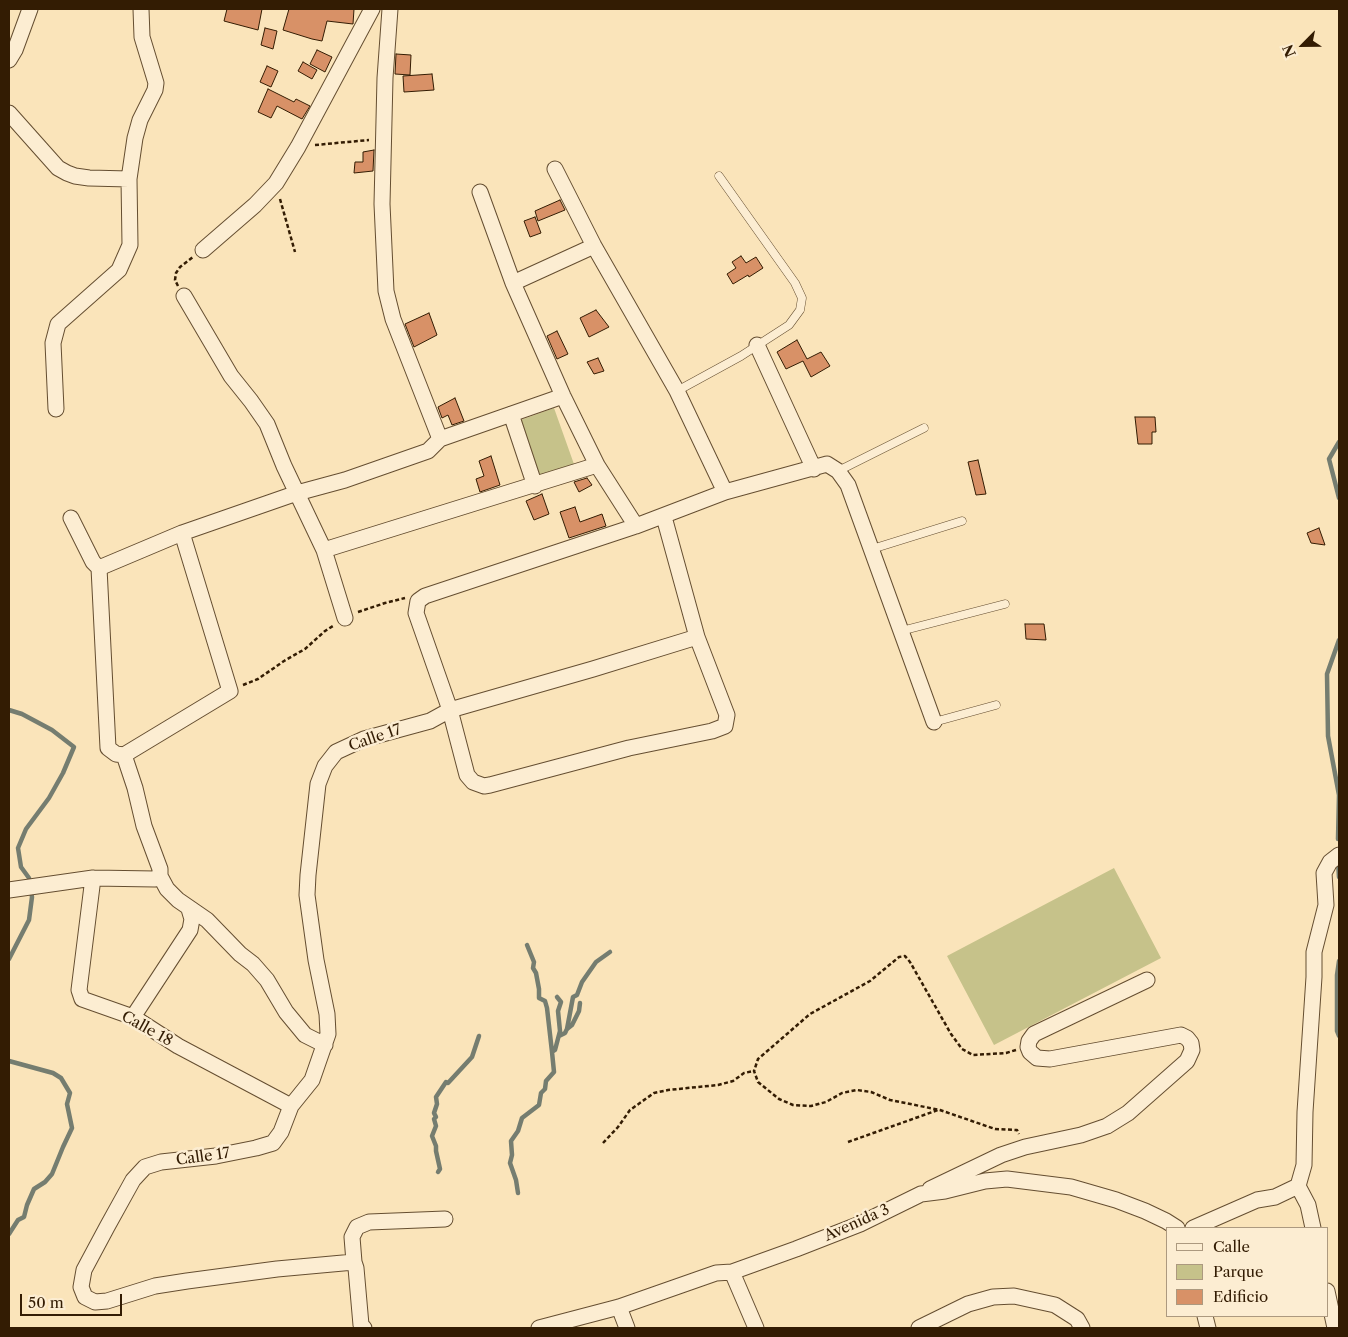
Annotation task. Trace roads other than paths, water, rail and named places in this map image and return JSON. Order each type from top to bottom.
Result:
[{"type":"street","points":[[9,60],[15,50],[30,9]]},
{"type":"street","points":[[56,409],[53,342],[58,324],[119,270],[130,245],[129,179],[135,138],[140,120],[155,90],[156,83],[142,37],[141,9]]},
{"type":"street","points":[[203,250],[255,205],[276,183],[298,147],[372,9]]},
{"type":"street","points":[[390,9],[385,78],[382,204],[386,290],[393,319],[440,439]]},
{"type":"street","points":[[9,113],[58,168],[67,173],[89,178],[129,179]]},
{"type":"street","points":[[555,169],[594,246],[677,391],[725,492]]},
{"type":"street","points":[[480,192],[513,283],[563,396],[597,465],[636,526]]},
{"type":"street","points":[[513,283],[594,246]]},
{"type":"street","points":[[184,296],[231,376],[252,401],[267,424],[324,550],[345,618]]},
{"type":"street","points":[[757,345],[814,469]]},
{"type":"street","points":[[99,568],[182,533],[297,493],[345,480],[428,451],[440,439],[563,396]]},
{"type":"street","points":[[511,414],[535,486]]},
{"type":"street","points":[[664,516],[697,637],[727,715],[725,726],[712,731],[629,748],[484,786],[473,782],[467,775],[450,710],[416,613],[418,601],[425,596],[636,526],[725,492],[814,469],[826,464],[838,471],[848,485],[934,722]]},
{"type":"street","points":[[324,550],[535,486],[597,465]]},
{"type":"street","points":[[71,518],[93,562],[99,568],[108,748],[116,754],[124,755],[230,691],[182,533]]},
{"type":"street","name":"Calle 17","points":[[354,1262],[277,1269],[155,1286],[107,1301],[95,1302],[85,1297],[81,1287],[84,1270],[133,1180],[144,1167],[161,1162],[216,1156],[256,1148],[272,1142],[281,1132],[292,1106],[312,1080],[328,1034],[328,1014],[316,960],[307,895],[318,784],[325,766],[336,752],[364,739],[430,721],[450,710],[697,637]]},
{"type":"street","points":[[124,755],[144,826],[160,869],[160,876],[167,889],[189,909],[207,920],[240,954],[253,964],[267,980],[286,1012],[305,1035],[324,1045]]},
{"type":"street","points":[[1313,1227],[1308,1205],[1298,1186],[1304,1165],[1314,952],[1326,905],[1324,872],[1330,862],[1339,855]]},
{"type":"street","points":[[14,889],[94,878],[155,879],[160,876]]},
{"type":"street","name":"Calle 18","points":[[94,878],[79,995],[82,999],[133,1017],[178,1046],[292,1106]]},
{"type":"street","points":[[133,1017],[190,930],[192,919],[189,909]]},
{"type":"street","points":[[921,1194],[1001,1155],[1025,1147],[1081,1135],[1107,1126],[1128,1113],[1187,1061],[1192,1050],[1191,1043],[1181,1035],[1050,1059],[1036,1058],[1030,1052],[1028,1047],[1029,1041],[1034,1034],[1147,980]]},
{"type":"street","name":"Avenida 3","points":[[539,1328],[619,1307],[716,1273],[732,1272],[860,1224],[921,1194],[945,1191],[986,1181],[1007,1179],[1071,1187],[1116,1200],[1145,1211],[1175,1227]]},
{"type":"street","points":[[1194,1227],[1257,1200],[1275,1197],[1298,1186]]},
{"type":"street","points":[[364,1328],[362,1325],[352,1238],[357,1227],[369,1222],[445,1218]]},
{"type":"street","points":[[732,1272],[756,1328]]},
{"type":"street","points":[[919,1328],[968,1304],[993,1297],[1014,1296],[1055,1306],[1077,1319],[1082,1328]]},
{"type":"street","points":[[1328,1296],[1335,1328]]},
{"type":"street","points":[[619,1307],[627,1328]]},
{"type":"lane","points":[[677,391],[789,325],[800,310],[802,298],[795,283],[719,176]]},
{"type":"lane","points":[[838,471],[924,428]]},
{"type":"lane","points":[[872,549],[962,521]]},
{"type":"lane","points":[[902,631],[1004,604]]},
{"type":"lane","points":[[934,722],[996,705]]},
{"type":"waterway","points":[[1339,442],[1329,459],[1339,498]]},
{"type":"waterway","points":[[1338,839],[1339,795],[1328,736],[1327,674],[1339,640]]},
{"type":"waterway","points":[[9,710],[22,714],[52,730],[74,747],[63,773],[49,798],[26,829],[18,848],[21,867],[29,878],[32,897],[29,920],[9,959]]},
{"type":"waterway","points":[[1338,860],[1339,877]]},
{"type":"waterway","points":[[527,945],[534,962],[533,968],[536,973],[539,998],[545,1001],[547,1008],[552,1052]]},
{"type":"waterway","points":[[567,1029],[573,997],[577,995],[582,982],[596,962],[610,952]]},
{"type":"waterway","points":[[1339,961],[1337,975],[1337,1031],[1339,1036]]},
{"type":"waterway","points":[[518,1193],[510,1163],[512,1155],[511,1141],[518,1131],[522,1118],[539,1105],[546,1081],[554,1072],[552,1052],[555,1050],[560,1031],[558,1011],[561,1002],[557,997]]},
{"type":"waterway","points":[[559,1036],[565,1033],[572,1025],[579,1011],[580,1003]]},
{"type":"waterway","points":[[438,1172],[440,1169],[436,1146],[432,1136],[436,1126],[434,1119],[436,1117],[434,1113],[437,1104],[436,1097],[446,1082],[448,1083],[472,1057],[479,1036]]},
{"type":"waterway","points":[[9,1061],[53,1073],[61,1078],[70,1093],[67,1104],[72,1128],[52,1174],[45,1182],[34,1189],[24,1217],[18,1220],[9,1234]]}]
